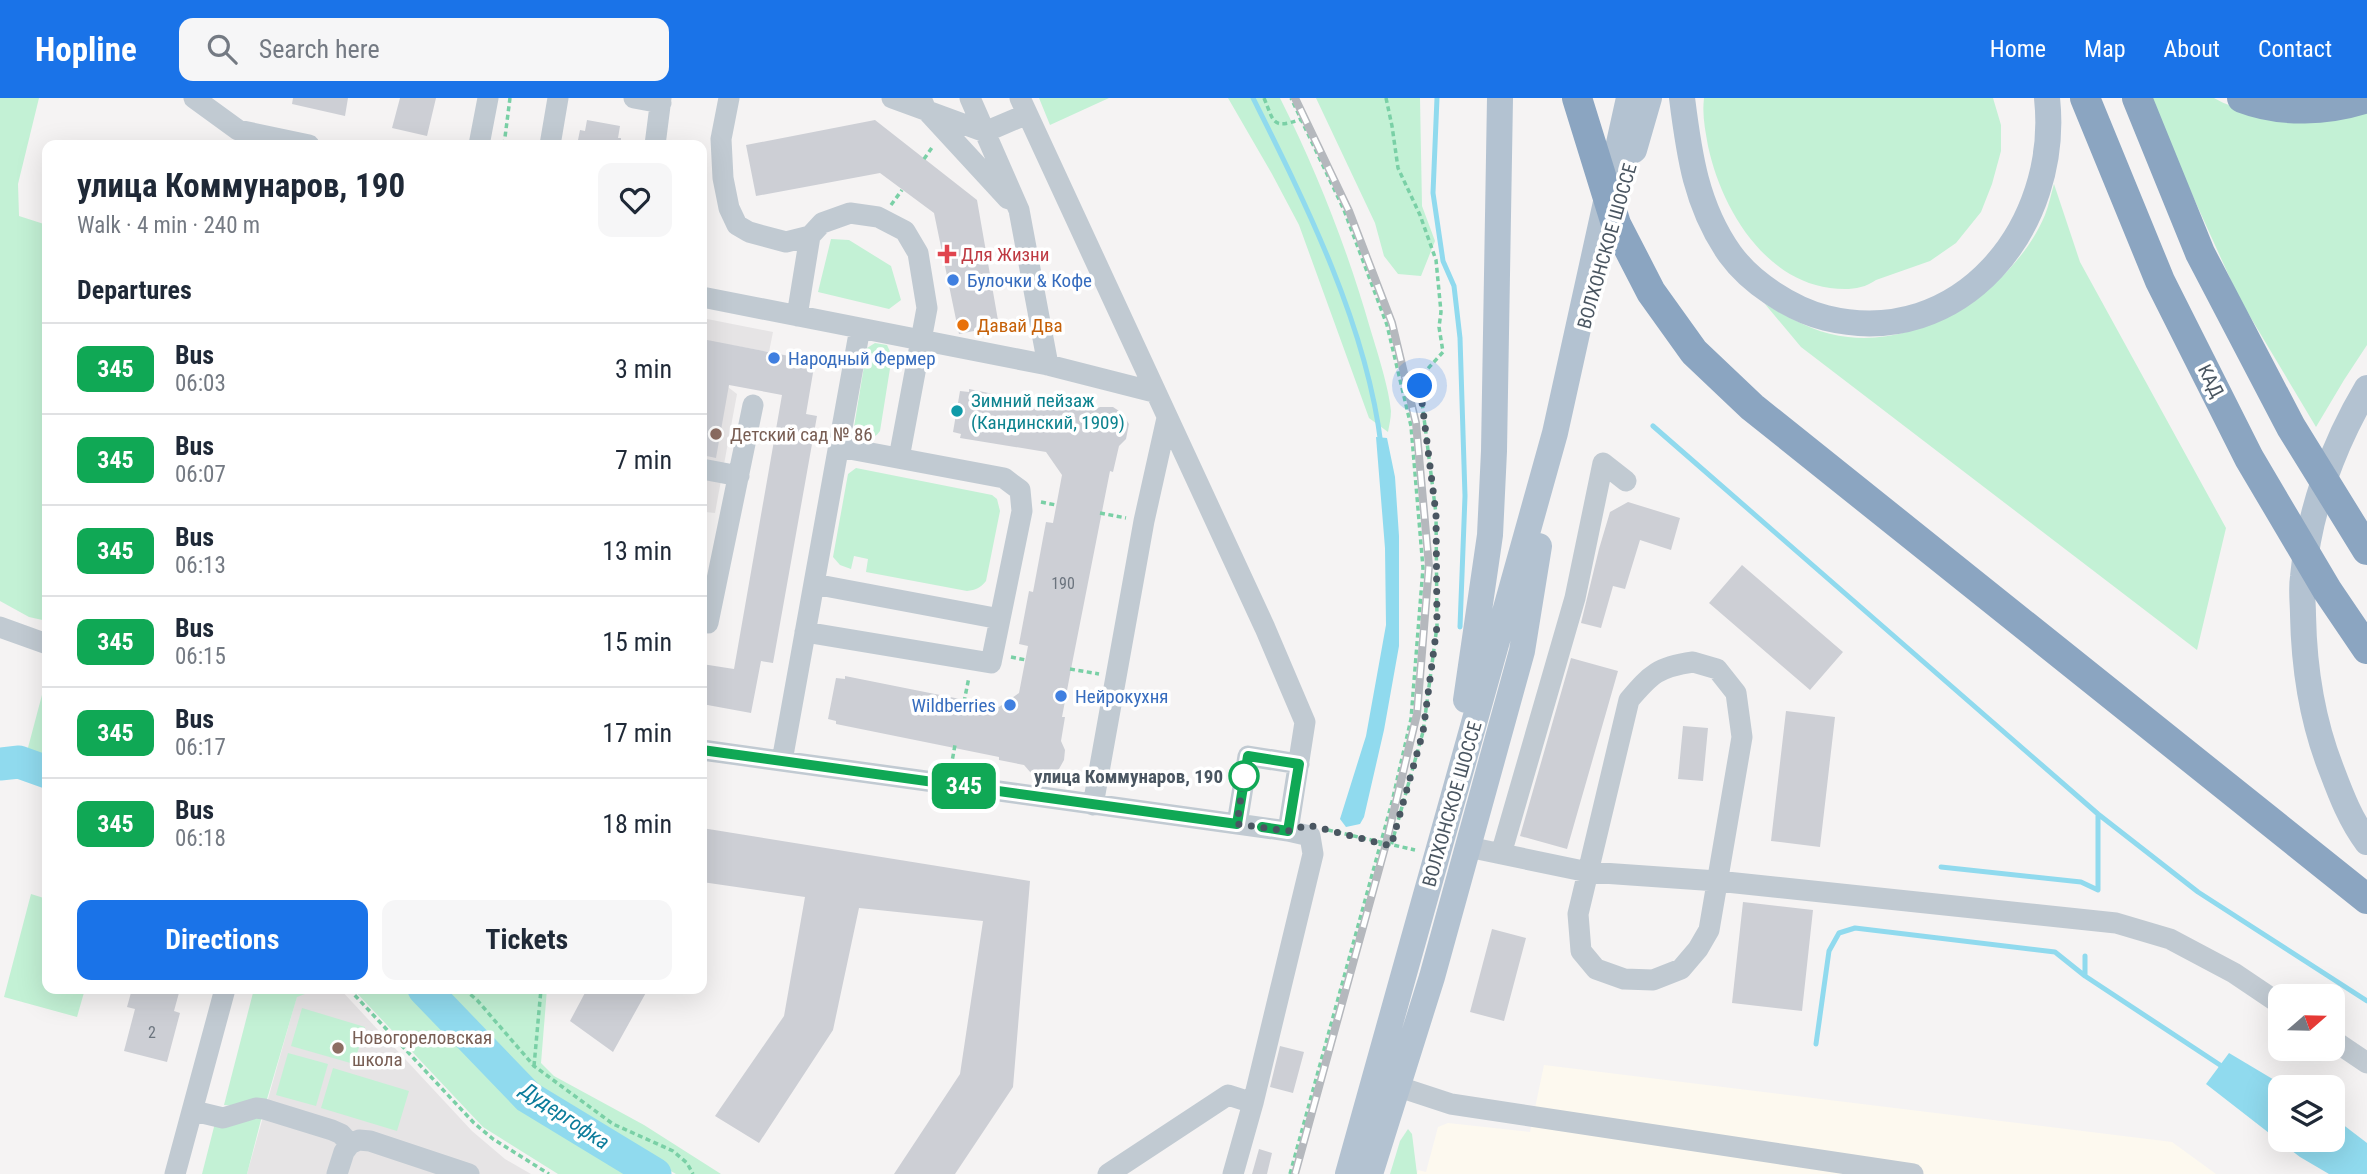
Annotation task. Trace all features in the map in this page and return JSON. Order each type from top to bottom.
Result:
[{"type":"highway","points":[[1577,98],[1616,224],[1651,292],[1695,352],[1752,407],[2367,899]]},
{"type":"highway","name":"КАД","points":[[2085,98],[2161,281],[2249,458],[2327,590],[2367,649]]},
{"type":"highway","points":[[2137,98],[2206,264],[2291,427],[2367,550]]},
{"type":"highway","points":[[2242,98],[2283,108],[2323,108],[2367,98]]},
{"type":"main road","points":[[1468,847],[1457,840],[1443,837],[1474,653],[1490,535],[1500,98]]},
{"type":"main road","name":"ВОЛХОНСКОЕ ШОССЕ","points":[[1565,394],[1629,98]]},
{"type":"main road","name":"ВОЛХОНСКОЕ ШОССЕ","points":[[1370,1174],[1386,1083],[1443,837],[1649,98]]},
{"type":"main road","points":[[1682,98],[1690,164],[1710,219],[1731,255],[1784,302],[1814,315],[1848,323],[1883,324],[1918,315],[1951,301],[1981,280],[2008,253],[2028,218],[2042,176],[2046,141],[2046,98]]},
{"type":"main road","points":[[2367,388],[2331,459],[2314,514],[2302,579],[2304,647],[2312,708],[2324,752],[2341,795],[2367,842]]},
{"type":"main road","name":"ВОЛХОНСКОЕ ШОССЕ","points":[[1348,1174],[1432,977],[1522,651],[1555,433]]},
{"type":"street","points":[[194,98],[238,130],[285,140]]},
{"type":"street","points":[[480,140],[488,98]]},
{"type":"street","points":[[551,140],[558,98]]},
{"type":"street","points":[[634,98],[661,101],[656,140]]},
{"type":"street","points":[[729,98],[721,139],[723,178],[729,208],[737,225],[749,232],[786,242],[810,236],[822,223],[850,213],[878,217],[905,231],[918,253],[927,308],[899,458]]},
{"type":"street","points":[[892,98],[923,104],[985,132]]},
{"type":"street","points":[[970,98],[1019,211],[1048,365]]},
{"type":"street","points":[[923,104],[1019,211]]},
{"type":"street","points":[[985,132],[1023,106],[1265,628],[1305,722],[1288,831]]},
{"type":"street","points":[[797,316],[810,236]]},
{"type":"street","points":[[707,298],[1048,365],[1154,392]]},
{"type":"street","points":[[782,761],[860,328]]},
{"type":"street","points":[[707,624],[753,405]]},
{"type":"street","points":[[1093,805],[1144,521],[1167,418]]},
{"type":"street","points":[[805,632],[991,663],[1021,511],[1020,490],[1004,478],[839,447]]},
{"type":"street","points":[[1501,854],[1575,598],[1603,463],[1626,481]]},
{"type":"street","points":[[707,470],[739,476]]},
{"type":"street","points":[[814,584],[1000,619]]},
{"type":"street","points":[[0,626],[42,642]]},
{"type":"street","points":[[1692,662],[1717,669],[1735,693],[1742,737],[1717,881],[1709,930],[1698,949],[1681,969],[1653,980],[1624,979],[1596,969],[1581,951],[1578,914],[1629,700],[1646,680],[1666,666],[1692,662]]},
{"type":"street","points":[[707,751],[1068,809],[1093,805],[1310,836],[1313,854],[1253,1103],[1233,1174]]},
{"type":"street","points":[[1237,824],[1248,756],[1299,764]]},
{"type":"street","points":[[1468,847],[1588,872],[1717,881],[2116,923],[2170,939],[2234,973],[2268,996]]},
{"type":"street","points":[[176,1174],[224,994]]},
{"type":"street","points":[[2345,1048],[2367,1063]]},
{"type":"street","points":[[1386,1083],[1451,1104],[1885,1172],[1913,1174]]},
{"type":"street","points":[[1108,1174],[1228,1095],[1253,1103]]},
{"type":"street","points":[[194,1111],[223,1118],[256,1108],[264,1109],[332,1130],[350,1144]]},
{"type":"street","points":[[337,1174],[344,1152],[350,1144],[359,1140],[370,1141],[469,1174]]},
{"type":"path","points":[[504,140],[510,98]]},
{"type":"path","points":[[1264,98],[1273,120],[1278,125],[1301,119]]},
{"type":"path","points":[[1290,1174],[1392,802],[1411,719],[1423,568],[1411,426],[1387,325],[1344,210],[1291,98]]},
{"type":"path","points":[[1386,98],[1398,168],[1420,215],[1436,260],[1443,352],[1423,374],[1420,386],[1436,514],[1436,639],[1423,732],[1391,846]]},
{"type":"path","points":[[1100,513],[1144,521]]},
{"type":"path","points":[[964,702],[972,660]]},
{"type":"path","points":[[1070,668],[1115,678]]},
{"type":"path","points":[[1288,831],[1308,825],[1421,851]]},
{"type":"path","points":[[354,994],[474,1124],[549,1174]]},
{"type":"path","points":[[470,994],[534,1066],[612,1124],[673,1150],[687,1163],[693,1174]]},
{"type":"path","points":[[534,1066],[541,994]]},
{"type":"shaded area","name":"Детский сад № 86","points":[[707,319],[773,332],[769,352],[731,345],[724,384],[737,394],[715,513],[707,512]]},
{"type":"shaded area","name":"Новогореловская школа","points":[[345,994],[472,1131],[505,1159],[531,1174],[247,1174],[297,996]]},
{"type":"shaded area","points":[[1544,1065],[2172,1142],[2216,1174],[1417,1174],[1418,1170],[1426,1172],[1438,1127],[1448,1123],[1530,1132]]},
{"type":"green space","points":[[0,98],[39,98],[18,184],[19,216],[42,223],[42,620],[29,617],[0,601]]},
{"type":"green space","points":[[1039,98],[1109,98],[1050,125]]},
{"type":"green space","points":[[1228,98],[1280,98],[1294,126],[1319,182],[1361,298],[1388,392],[1391,411],[1388,432],[1369,418],[1299,225]]},
{"type":"green space","points":[[1316,98],[1420,98],[1422,206],[1435,241],[1421,276],[1398,274],[1384,256],[1375,223]]},
{"type":"green space","points":[[1704,98],[1993,98],[2001,125],[2001,151],[1981,212],[1956,243],[1930,261],[1865,286],[1830,288],[1806,282],[1784,271],[1765,255],[1735,215],[1714,169],[1708,146]]},
{"type":"green space","points":[[2152,98],[2214,98],[2231,106],[2269,114],[2308,115],[2367,111],[2367,345],[2316,427],[2239,298],[2176,159]]},
{"type":"green space","points":[[2054,184],[2080,262],[2226,528],[2197,650],[1801,347],[1765,304],[1815,329],[1848,337],[1878,337],[1908,332],[1937,321],[1965,306],[2013,265],[2031,241],[2045,215]]},
{"type":"green space","points":[[831,239],[849,240],[891,266],[901,300],[889,309],[818,292]]},
{"type":"green space","points":[[875,343],[887,345],[892,356],[880,431],[866,439],[856,432],[854,427],[867,348]]},
{"type":"green space","points":[[856,468],[992,495],[997,499],[1000,511],[986,581],[978,588],[967,591],[866,572],[868,559],[854,556],[851,569],[840,565],[833,557],[848,474]]},
{"type":"green space","points":[[42,695],[42,764],[25,759]]},
{"type":"green space","points":[[31,894],[42,897],[42,994],[84,994],[77,1017],[4,997]]},
{"type":"green space","points":[[253,994],[305,994],[297,997],[267,1099],[235,1106],[224,1105]]},
{"type":"green space","points":[[358,994],[425,994],[512,1089],[538,1109],[642,1174],[558,1174],[483,1127]]},
{"type":"green space","points":[[439,994],[547,994],[541,1063],[554,1076],[644,1125],[721,1174],[676,1174],[552,1104],[514,1074]]},
{"type":"green space","points":[[302,1008],[365,1027],[354,1064],[291,1046]]},
{"type":"green space","points":[[288,1053],[328,1064],[316,1106],[276,1095]]},
{"type":"green space","points":[[333,1068],[409,1091],[397,1131],[321,1108]]},
{"type":"green space","points":[[262,1116],[247,1174],[202,1174],[215,1123]]},
{"type":"green space","points":[[1408,1129],[1412,1134],[1417,1174],[1390,1174],[1400,1141]]},
{"type":"water","points":[[1376,437],[1387,438],[1395,477],[1399,536],[1399,646],[1384,730],[1364,817],[1360,824],[1346,827],[1340,819],[1366,736],[1386,625],[1385,548]]},
{"type":"water","points":[[2229,1053],[2268,1076],[2268,1132],[2206,1084]]},
{"type":"water","points":[[2345,1126],[2367,1143],[2367,1174],[2329,1174],[2294,1152],[2345,1152]]},
{"type":"building","points":[[293,98],[348,98],[345,116],[292,104]]},
{"type":"building","points":[[400,98],[436,98],[427,136],[392,128]]},
{"type":"building","points":[[587,120],[620,126],[618,138],[621,140],[578,140],[580,130],[585,131]]},
{"type":"building","points":[[875,120],[977,200],[999,326],[959,334],[934,213],[880,173],[756,196],[746,145]]},
{"type":"building","points":[[707,340],[815,361],[806,414],[817,416],[773,663],[761,661],[751,713],[707,705],[707,665],[734,669],[782,395],[729,385],[716,458],[707,456]]},
{"type":"building","points":[[969,389],[1068,409],[1069,406],[1093,410],[1113,407],[1122,413],[1129,424],[1126,439],[1119,446],[1113,472],[1110,471],[1072,664],[1062,717],[1065,717],[1061,741],[1065,750],[1064,760],[1059,769],[1048,775],[1031,773],[1024,765],[999,760],[999,757],[836,724],[836,721],[828,719],[836,678],[845,679],[845,676],[996,709],[1019,693],[1028,646],[1019,644],[1029,591],[1033,592],[1046,522],[1053,523],[1062,475],[1046,452],[960,438],[961,434],[953,432],[960,391],[969,392]]},
{"type":"building","points":[[1628,502],[1680,518],[1671,550],[1640,540],[1625,589],[1613,586],[1601,628],[1581,623],[1610,512]]},
{"type":"building","points":[[1742,565],[1843,652],[1810,690],[1709,603]]},
{"type":"building","points":[[1571,658],[1618,671],[1567,849],[1520,836]]},
{"type":"building","points":[[1786,711],[1835,717],[1820,847],[1771,841]]},
{"type":"building","points":[[1683,726],[1708,728],[1703,781],[1678,779]]},
{"type":"building","points":[[707,829],[1030,881],[1013,1087],[955,1174],[894,1174],[960,1074],[983,921],[859,908],[833,1030],[759,1143],[715,1116],[784,1016],[805,897],[707,883]]},
{"type":"building","points":[[1743,902],[1813,910],[1802,1011],[1732,1003]]},
{"type":"building","points":[[1492,929],[1526,938],[1504,1021],[1470,1012]]},
{"type":"building","points":[[131,994],[179,994],[174,1011],[180,1013],[167,1062],[124,1051],[135,1009],[127,1007]]},
{"type":"building","points":[[584,994],[645,994],[613,1052],[570,1021]]},
{"type":"building","points":[[1280,1046],[1304,1052],[1293,1093],[1270,1087]]},
{"type":"building","points":[[1259,1149],[1272,1153],[1267,1174],[1252,1174]]},
{"type":"waterway","points":[[1253,98],[1332,267],[1363,355],[1381,445]]},
{"type":"waterway","points":[[1437,98],[1433,193],[1443,261],[1454,286],[1460,338],[1465,496],[1460,627]]},
{"type":"waterway","points":[[1653,426],[2098,814],[2198,892],[2367,1001]]},
{"type":"waterway","name":"Дудергофка","points":[[0,764],[19,762],[42,770]]},
{"type":"waterway","points":[[1941,867],[2081,882],[2098,890],[2098,814]]},
{"type":"waterway","points":[[1816,1044],[1829,951],[1839,933],[1855,928],[2055,952],[2085,976]]},
{"type":"waterway","points":[[2085,956],[2085,976],[2220,1065]]},
{"type":"waterway","name":"Дудергофка","points":[[429,994],[528,1097],[655,1174]]},
{"type":"railway","points":[[1295,98],[1349,211],[1392,323],[1416,423],[1429,566],[1417,714],[1386,844],[1295,1174]]},
{"type":"bus line","name":"345","points":[[707,751],[1237,824],[1248,756],[1299,764],[1288,831],[1262,827]]},
{"type":"place","name":"Для Жизни","points":[[947,254]]},
{"type":"place","name":"Булочки & Кофе","points":[[953,280]]},
{"type":"place","name":"Давай Два","points":[[963,325]]},
{"type":"place","name":"Народный Фермер","points":[[774,358]]},
{"type":"place","name":"Зимний пейзаж (Кандинский, 1909)","points":[[957,411]]},
{"type":"place","name":"Детский сад № 86","points":[[716,434]]},
{"type":"place","name":"Нейрокухня","points":[[1061,696]]},
{"type":"place","name":"Wildberries","points":[[1010,705]]},
{"type":"place","name":"улица Коммунаров, 190","points":[[1244,776]]},
{"type":"place","name":"Новогореловская школа","points":[[338,1048]]},
{"type":"route","points":[[1244,776],[1237,824],[1288,831],[1308,825],[1391,846],[1423,732],[1437,626],[1436,514],[1420,386]]}]
